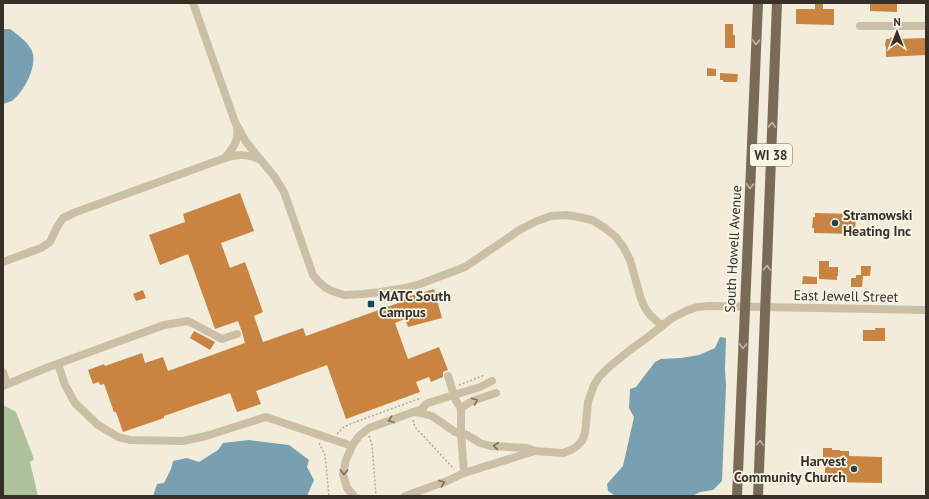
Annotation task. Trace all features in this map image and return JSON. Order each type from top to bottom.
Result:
[{"type":"main road","name":"South Howell Avenue","points":[[737,496],[758,3]]},
{"type":"main road","name":"WI 38","points":[[758,496],[777,3]]},
{"type":"street","points":[[192,3],[235,122],[238,135],[233,149],[225,158]]},
{"type":"street","points":[[860,26],[926,26]]},
{"type":"street","points":[[235,122],[246,142],[274,176],[284,192],[314,275],[326,288],[332,291],[344,295],[362,294],[395,290],[420,284],[465,267],[537,221],[551,216],[566,215],[592,220],[616,237],[630,260],[645,308],[662,326]]},
{"type":"street","points":[[3,262],[41,248],[50,242],[63,218],[76,212],[225,158],[242,154],[260,160]]},
{"type":"street","name":"East Jewell Street","points":[[410,413],[421,413],[432,416],[455,432],[467,435],[480,443],[491,446],[527,448],[535,451],[562,453],[571,450],[582,441],[585,433],[590,394],[599,377],[630,350],[672,318],[686,311],[697,307],[710,306],[926,310]]},
{"type":"street","points":[[3,372],[5,385],[164,325],[188,321],[222,339],[237,334]]},
{"type":"street","points":[[58,364],[65,385],[75,403],[98,425],[118,437],[130,440],[184,441],[266,417],[352,446]]},
{"type":"street","points":[[448,376],[456,401],[461,408],[460,475]]},
{"type":"street","points":[[354,496],[347,488],[343,474],[346,460],[352,446],[359,436],[370,428],[422,408],[428,403],[453,391],[480,387],[490,377]]},
{"type":"street","points":[[461,408],[472,401],[496,393]]},
{"type":"street","points":[[405,496],[460,475],[535,451]]},
{"type":"path","points":[[453,391],[490,377]]},
{"type":"path","points":[[333,440],[344,427],[425,397]]},
{"type":"path","points":[[399,406],[410,413],[415,427],[460,475]]},
{"type":"path","points":[[372,416],[369,434],[372,446],[376,496]]},
{"type":"path","points":[[315,434],[325,455],[329,496]]},
{"type":"green space","points":[[3,405],[16,412],[34,459],[30,462],[38,496],[3,496]]},
{"type":"water","points":[[3,29],[10,29],[28,45],[32,51],[33,63],[29,78],[17,97],[12,101],[3,104]]},
{"type":"water","points":[[720,337],[726,338],[726,386],[722,481],[713,490],[700,492],[692,496],[614,495],[608,491],[607,484],[623,466],[634,417],[629,408],[630,389],[636,387],[655,362],[661,359],[699,355],[715,348]]},
{"type":"water","points":[[249,440],[289,445],[309,460],[307,467],[314,480],[307,496],[153,496],[157,484],[164,483],[173,461],[187,458],[199,462],[218,450],[223,443]]},
{"type":"building","points":[[815,3],[823,3],[823,9],[834,9],[834,25],[796,24],[796,9],[815,9]]},
{"type":"building","points":[[870,3],[897,3],[897,12],[870,11]]},
{"type":"building","points":[[725,24],[733,24],[735,48],[725,48]]},
{"type":"building","points":[[891,37],[893,39],[926,38],[926,55],[886,57],[886,39]]},
{"type":"building","points":[[707,68],[716,69],[716,76],[707,76]]},
{"type":"building","points":[[720,73],[738,74],[737,82],[723,82],[723,80],[720,80]]},
{"type":"building","points":[[240,193],[254,231],[221,243],[230,268],[245,262],[263,312],[254,316],[263,342],[303,328],[306,336],[401,302],[400,299],[434,289],[442,318],[408,327],[405,319],[395,323],[408,359],[439,347],[448,370],[443,372],[443,377],[431,382],[429,377],[416,382],[420,392],[346,419],[327,365],[256,391],[261,404],[237,412],[230,393],[123,432],[104,384],[100,385],[99,382],[93,384],[88,370],[104,364],[105,366],[142,353],[145,363],[163,357],[168,371],[245,343],[238,321],[215,329],[188,254],[160,265],[149,235],[185,222],[183,214]]},
{"type":"building","name":"Stramowski Heating Inc","points":[[815,213],[856,214],[855,234],[814,233],[814,228],[812,228]]},
{"type":"building","points":[[819,261],[829,261],[829,267],[838,267],[837,280],[819,279]]},
{"type":"building","points":[[861,266],[871,266],[870,276],[863,276],[862,287],[851,287],[851,278],[856,278],[856,275],[861,275]]},
{"type":"building","points":[[803,276],[817,277],[817,284],[802,284]]},
{"type":"building","points":[[143,290],[146,298],[136,301],[133,294]]},
{"type":"building","points":[[875,328],[885,328],[885,341],[863,341],[863,330],[875,330]]},
{"type":"building","points":[[194,331],[215,342],[210,350],[190,338]]},
{"type":"building","name":"Harvest Community Church","points":[[823,448],[849,451],[849,456],[882,457],[882,483],[825,482],[825,457],[823,457]]},
{"type":"place","name":"Stramowski Heating Inc","points":[[835,223]]},
{"type":"place","name":"MATC South Campus","points":[[371,304]]},
{"type":"place","name":"Harvest Community Church","points":[[854,469]]}]
